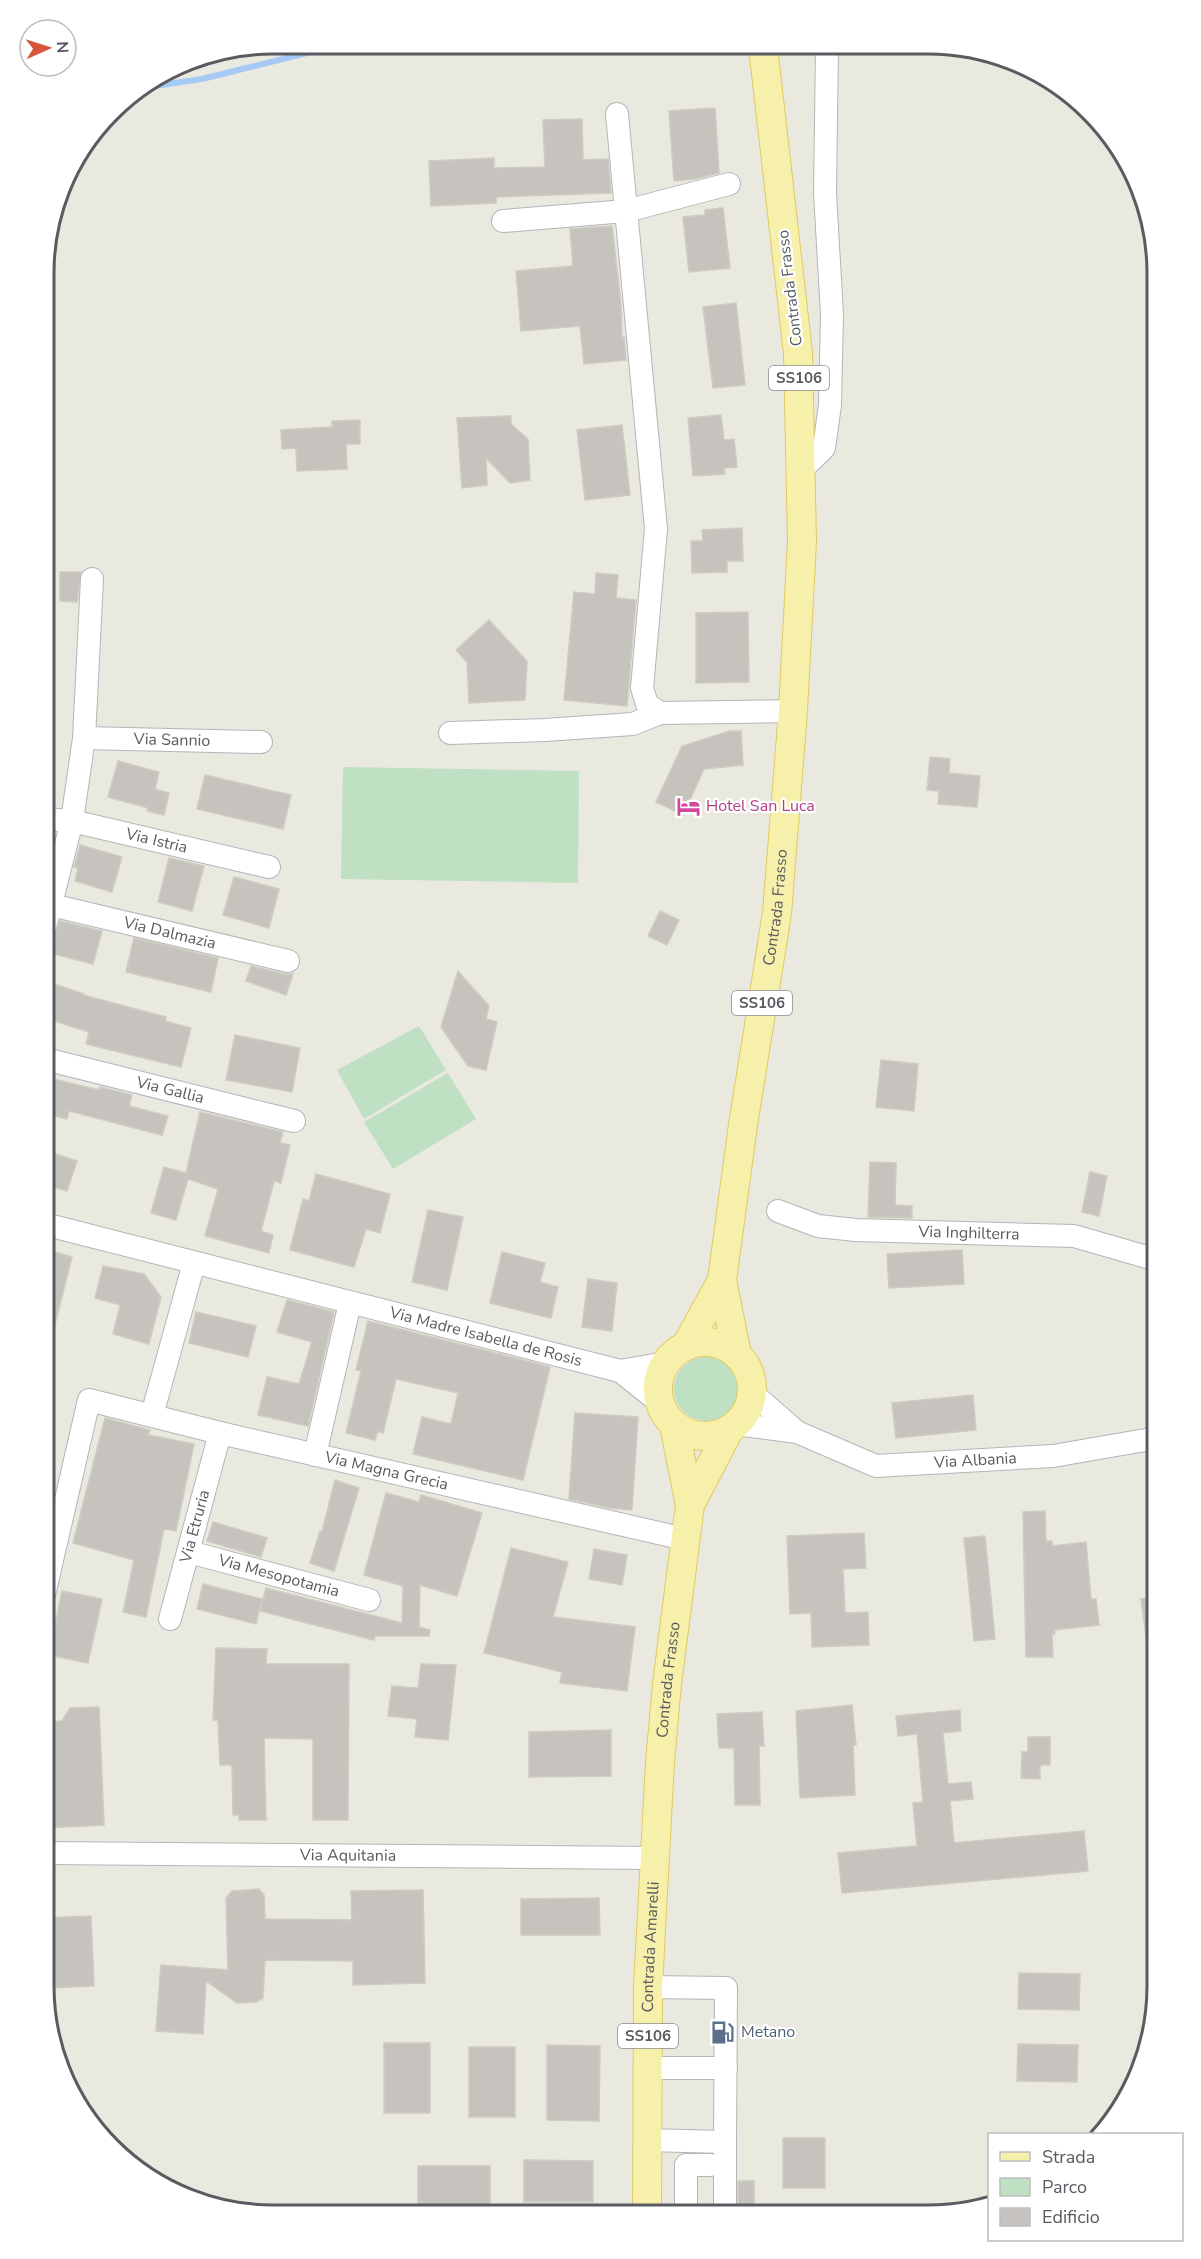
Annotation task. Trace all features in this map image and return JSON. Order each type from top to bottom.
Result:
[{"type":"main road","name":"Contrada Frasso","points":[[737,1355],[722,1280],[742,1125],[777,913],[793,711],[802,541],[798,353],[764,54]]},
{"type":"main road","name":"Contrada Frasso","points":[[675,1354],[722,1280]]},
{"type":"main road","points":[[675,1354],[699,1342],[712,1342],[726,1347],[737,1355]]},
{"type":"main road","name":"SS106","points":[[667,1414],[657,1389],[659,1375],[675,1354]]},
{"type":"main road","name":"SS106","points":[[732,1427],[748,1407],[752,1393],[751,1379],[746,1366],[737,1355]]},
{"type":"main road","name":"Contrada Frasso","points":[[667,1414],[690,1505]]},
{"type":"main road","points":[[667,1414],[686,1432],[699,1436],[714,1436],[732,1427]]},
{"type":"main road","name":"Contrada Frasso","points":[[654,1858],[661,1751],[690,1505],[732,1427]]},
{"type":"main road","name":"Contrada Amarelli","points":[[647,2205],[648,1987],[654,1858]]},
{"type":"street","name":"Contrada Frasso","points":[[801,470],[824,448],[830,405],[832,324],[825,193],[827,54]]},
{"type":"street","points":[[617,114],[657,529],[642,688],[647,704],[660,713]]},
{"type":"street","points":[[503,221],[626,211],[729,184]]},
{"type":"street","points":[[54,892],[72,821],[84,738],[92,579]]},
{"type":"street","points":[[450,733],[633,724],[660,713],[793,711]]},
{"type":"street","name":"Via Sannio","points":[[84,738],[261,742]]},
{"type":"street","name":"Via Istria","points":[[54,820],[72,821],[269,867]]},
{"type":"street","name":"Via Dalmazia","points":[[54,917],[288,961]]},
{"type":"street","name":"Via Gallia","points":[[54,1061],[294,1121]]},
{"type":"street","name":"Via Inghilterra","points":[[778,1211],[818,1226],[856,1230],[1074,1236],[1147,1257]]},
{"type":"street","name":"Via Madre Isabella de Rosis","points":[[54,1227],[620,1371],[667,1414]]},
{"type":"street","points":[[152,1415],[194,1263]]},
{"type":"street","points":[[315,1455],[350,1303]]},
{"type":"street","name":"Via Madre Isabella de Rosis","points":[[620,1371],[675,1354]]},
{"type":"street","name":"Via Albania","points":[[752,1393],[797,1432],[876,1467],[1053,1456],[1147,1440]]},
{"type":"street","name":"Via Magna Grecia","points":[[54,1502],[89,1400],[220,1433],[685,1539]]},
{"type":"street","name":"Via Albania","points":[[732,1427],[797,1432]]},
{"type":"street","name":"Via Etruria","points":[[170,1619],[220,1433]]},
{"type":"street","name":"Via Mesopotamia","points":[[189,1552],[369,1600]]},
{"type":"street","name":"Via Aquitania","points":[[54,1853],[654,1858]]},
{"type":"street","points":[[648,1987],[726,1988],[725,2142],[711,2165],[699,2205]]},
{"type":"street","points":[[647,2067],[726,2068]]},
{"type":"street","points":[[647,2140],[725,2142]]},
{"type":"street","points":[[686,2205],[686,2165],[711,2165]]},
{"type":"street","points":[[709,2205],[711,2165]]},
{"type":"street","points":[[711,2165],[722,2205]]},
{"type":"green space","points":[[343,767],[579,771],[578,883],[341,879]]},
{"type":"green space","points":[[419,1026],[446,1070],[364,1119],[337,1070]]},
{"type":"green space","points":[[448,1073],[476,1119],[393,1169],[364,1122]]},
{"type":"green space","points":[[700,1357],[712,1357],[729,1366],[736,1377],[738,1389],[736,1401],[729,1412],[712,1421],[700,1421],[688,1416],[679,1407],[674,1395],[674,1383],[679,1371],[688,1362]]},
{"type":"building","points":[[715,108],[719,173],[674,181],[669,111]]},
{"type":"building","points":[[582,119],[583,160],[608,159],[611,193],[496,197],[496,203],[431,206],[429,161],[494,158],[494,168],[545,167],[543,120]]},
{"type":"building","points":[[723,208],[730,268],[689,272],[683,217],[705,215],[705,210]]},
{"type":"building","points":[[612,226],[626,360],[584,364],[580,326],[521,331],[516,271],[573,266],[570,229]]},
{"type":"building","points":[[736,303],[745,385],[713,388],[703,307]]},
{"type":"building","points":[[721,415],[724,440],[734,439],[737,467],[724,468],[725,474],[693,476],[688,418]]},
{"type":"building","points":[[511,416],[511,424],[528,439],[530,480],[510,483],[486,458],[487,485],[462,488],[457,418]]},
{"type":"building","points":[[360,420],[360,444],[346,444],[347,469],[297,471],[296,448],[282,449],[281,430],[332,427],[332,421]]},
{"type":"building","points":[[622,425],[630,495],[585,500],[577,430]]},
{"type":"building","points":[[742,528],[743,561],[727,561],[727,572],[692,573],[691,541],[703,541],[702,530]]},
{"type":"building","points":[[60,572],[81,572],[77,602],[60,601]]},
{"type":"building","points":[[596,573],[618,575],[616,598],[636,600],[627,706],[564,700],[574,592],[595,594]]},
{"type":"building","points":[[748,612],[749,682],[696,683],[696,613]]},
{"type":"building","points":[[489,620],[527,661],[525,700],[469,703],[467,662],[456,650]]},
{"type":"building","points":[[730,731],[741,731],[743,765],[704,769],[683,815],[656,802],[682,746]]},
{"type":"building","points":[[930,757],[950,759],[949,773],[980,776],[977,807],[938,804],[939,791],[927,790]]},
{"type":"building","points":[[118,761],[159,772],[155,789],[169,793],[164,815],[108,797]]},
{"type":"building","points":[[205,775],[291,795],[283,829],[197,809]]},
{"type":"building","points":[[80,845],[122,857],[112,892],[75,881],[78,868],[74,867]]},
{"type":"building","points":[[169,858],[204,866],[192,911],[158,902]]},
{"type":"building","points":[[234,877],[279,889],[269,928],[223,915]]},
{"type":"building","points":[[660,911],[679,920],[667,945],[648,936]]},
{"type":"building","points":[[60,921],[102,931],[93,964],[54,954],[54,940]]},
{"type":"building","points":[[134,938],[218,958],[211,992],[126,972]]},
{"type":"building","points":[[251,966],[293,974],[286,995],[246,981]]},
{"type":"building","points":[[458,971],[489,1006],[486,1019],[497,1022],[486,1070],[468,1066],[441,1027]]},
{"type":"building","points":[[54,984],[83,995],[166,1017],[165,1021],[191,1028],[181,1067],[86,1044],[89,1032],[54,1021]]},
{"type":"building","points":[[235,1035],[300,1048],[292,1092],[226,1080]]},
{"type":"building","points":[[881,1060],[918,1064],[914,1111],[876,1107]]},
{"type":"building","points":[[54,1079],[132,1095],[129,1106],[168,1116],[162,1135],[69,1111],[67,1119],[54,1116]]},
{"type":"building","points":[[200,1112],[283,1132],[280,1143],[290,1145],[281,1183],[274,1181],[261,1231],[273,1235],[269,1253],[205,1236],[218,1189],[188,1179],[176,1220],[151,1213],[164,1167],[186,1173]]},
{"type":"building","points":[[54,1154],[77,1161],[67,1191],[54,1187]]},
{"type":"building","points":[[870,1162],[896,1163],[895,1205],[912,1206],[912,1218],[868,1217]]},
{"type":"building","points":[[1090,1172],[1107,1176],[1099,1216],[1082,1212]]},
{"type":"building","points":[[316,1174],[390,1194],[380,1233],[366,1229],[354,1267],[290,1250],[303,1199],[309,1201]]},
{"type":"building","points":[[428,1210],[463,1217],[447,1290],[412,1282]]},
{"type":"building","points":[[962,1250],[964,1284],[889,1288],[887,1254]]},
{"type":"building","points":[[54,1252],[72,1257],[54,1328]]},
{"type":"building","points":[[502,1252],[545,1263],[540,1282],[558,1287],[551,1318],[490,1303]]},
{"type":"building","points":[[103,1266],[144,1274],[161,1297],[149,1344],[113,1334],[120,1305],[95,1298]]},
{"type":"building","points":[[588,1279],[617,1283],[612,1331],[582,1327]]},
{"type":"building","points":[[287,1300],[334,1312],[308,1426],[258,1415],[267,1377],[299,1384],[312,1342],[277,1332]]},
{"type":"building","points":[[196,1312],[256,1326],[248,1357],[189,1343]]},
{"type":"building","points":[[368,1321],[550,1367],[523,1480],[413,1454],[422,1417],[451,1424],[458,1393],[396,1379],[383,1433],[378,1431],[375,1440],[346,1433],[361,1371],[356,1370]]},
{"type":"building","points":[[973,1395],[976,1430],[896,1438],[892,1403]]},
{"type":"building","points":[[575,1413],[638,1417],[632,1510],[610,1508],[569,1499]]},
{"type":"building","points":[[105,1418],[150,1430],[148,1435],[194,1444],[176,1531],[164,1529],[146,1617],[123,1612],[134,1560],[73,1543]]},
{"type":"building","points":[[335,1480],[359,1488],[334,1571],[310,1563],[320,1531],[322,1532]]},
{"type":"building","points":[[386,1493],[419,1502],[421,1495],[482,1513],[457,1596],[420,1585],[419,1627],[430,1630],[429,1636],[375,1636],[374,1640],[260,1611],[266,1588],[402,1623],[403,1586],[364,1575]]},
{"type":"building","points":[[1045,1511],[1046,1541],[1052,1541],[1052,1546],[1086,1542],[1091,1599],[1096,1599],[1099,1625],[1054,1630],[1055,1634],[1052,1634],[1053,1657],[1026,1657],[1023,1512]]},
{"type":"building","points":[[213,1522],[267,1538],[261,1557],[207,1541]]},
{"type":"building","points":[[864,1533],[866,1568],[843,1569],[845,1613],[868,1612],[869,1645],[812,1647],[811,1613],[790,1614],[787,1536]]},
{"type":"building","points":[[985,1536],[995,1639],[974,1641],[964,1538]]},
{"type":"building","points":[[511,1548],[568,1562],[553,1617],[635,1627],[627,1691],[560,1683],[562,1672],[484,1653]]},
{"type":"building","points":[[594,1549],[627,1555],[622,1585],[589,1579]]},
{"type":"building","points":[[203,1584],[262,1599],[256,1624],[197,1609]]},
{"type":"building","points":[[62,1591],[102,1599],[88,1663],[54,1656],[54,1630]]},
{"type":"building","points":[[1147,1598],[1147,1644],[1141,1599]]},
{"type":"building","points":[[216,1648],[267,1649],[266,1664],[349,1664],[348,1820],[313,1820],[313,1739],[264,1738],[266,1820],[239,1820],[239,1815],[233,1815],[232,1765],[220,1765],[218,1720],[213,1720]]},
{"type":"building","points":[[421,1664],[456,1665],[448,1740],[415,1737],[417,1719],[388,1716],[392,1686],[418,1688]]},
{"type":"building","points":[[852,1705],[856,1745],[853,1745],[855,1795],[800,1798],[796,1711]]},
{"type":"building","points":[[99,1707],[104,1825],[54,1828],[54,1721],[62,1721],[70,1708]]},
{"type":"building","points":[[960,1710],[961,1731],[943,1733],[948,1784],[971,1782],[973,1799],[950,1801],[954,1843],[1084,1831],[1088,1871],[842,1893],[838,1853],[917,1846],[913,1803],[923,1802],[917,1734],[898,1736],[896,1716]]},
{"type":"building","points":[[762,1712],[764,1746],[759,1746],[760,1805],[735,1805],[734,1748],[719,1748],[717,1714]]},
{"type":"building","points":[[611,1730],[611,1776],[529,1777],[529,1732]]},
{"type":"building","points":[[1028,1737],[1050,1737],[1050,1765],[1040,1765],[1040,1779],[1021,1778],[1022,1752],[1028,1752]]},
{"type":"building","points":[[259,1889],[264,1895],[265,1919],[352,1920],[351,1891],[423,1890],[425,1983],[353,1985],[353,1961],[265,1960],[263,1998],[256,2002],[237,2003],[206,1981],[203,2034],[156,2031],[161,1965],[228,1970],[226,1898],[232,1891]]},
{"type":"building","points":[[599,1898],[600,1935],[521,1935],[521,1899]]},
{"type":"building","points":[[91,1916],[94,1986],[54,1988],[54,1918]]},
{"type":"building","points":[[1019,1973],[1080,1974],[1079,2010],[1018,2009]]},
{"type":"building","points":[[384,2043],[430,2043],[430,2113],[384,2113]]},
{"type":"building","points":[[1018,2044],[1078,2045],[1077,2082],[1017,2081]]},
{"type":"building","points":[[547,2045],[600,2046],[599,2121],[547,2120]]},
{"type":"building","points":[[469,2047],[515,2047],[515,2117],[469,2117]]},
{"type":"building","points":[[783,2138],[825,2138],[825,2188],[783,2188]]},
{"type":"building","points":[[524,2160],[593,2161],[593,2202],[524,2202]]},
{"type":"building","points":[[418,2166],[490,2166],[490,2205],[418,2205]]},
{"type":"building","points":[[738,2181],[754,2181],[754,2205],[738,2205]]},
{"type":"waterway","points":[[160,85],[202,79],[303,54]]},
{"type":"place","name":"Hotel San Luca","points":[[688,806]]},
{"type":"place","name":"Metano","points":[[723,2032]]}]
